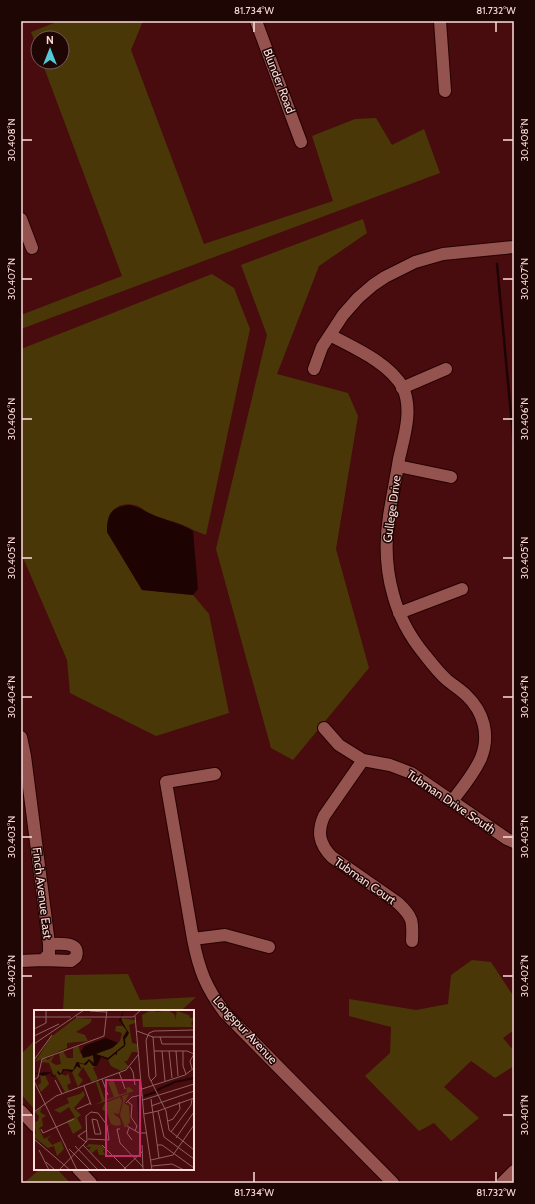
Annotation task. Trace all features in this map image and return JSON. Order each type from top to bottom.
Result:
[{"type":"street","name":"Blunder Road","points":[[256,21],[301,142]]},
{"type":"street","points":[[440,21],[446,91]]},
{"type":"street","points":[[21,219],[32,248]]},
{"type":"street","points":[[314,368],[322,347],[343,315],[358,298],[372,286],[399,269],[414,262],[443,254],[514,247]]},
{"type":"street","name":"Gullege Drive","points":[[330,335],[384,366],[395,377],[402,388],[406,400],[406,424],[389,516],[387,557],[392,593],[408,632],[423,654],[447,679],[474,703],[480,711],[485,733],[481,758],[476,768],[452,801]]},
{"type":"street","points":[[402,388],[446,369]]},
{"type":"street","points":[[398,466],[451,477]]},
{"type":"street","points":[[399,613],[462,589]]},
{"type":"street","points":[[324,728],[339,745],[363,760]]},
{"type":"street","name":"Finch Avenue East","points":[[21,737],[25,756],[47,952],[21,961]]},
{"type":"street","name":"Tubman Drive South","points":[[363,760],[401,768],[411,773],[507,839],[514,842]]},
{"type":"street","name":"Tubman Court","points":[[363,760],[324,816],[321,823],[320,837],[326,851],[332,857],[398,903],[407,912],[412,923],[412,941]]},
{"type":"street","name":"Longspur Avenue","points":[[215,774],[166,782],[192,939],[197,961],[204,980],[225,1013],[393,1183]]},
{"type":"street","points":[[192,939],[225,935],[268,947]]},
{"type":"street","points":[[21,1111],[34,1125]]},
{"type":"street","points":[[79,1170],[92,1183]]},
{"type":"street","points":[[502,1183],[514,1171]]},
{"type":"shaded area","points":[[59,21],[143,21],[131,50],[204,244],[333,201],[312,136],[355,119],[376,118],[392,145],[424,129],[440,173],[21,329],[21,315],[122,276],[45,70],[70,70],[70,30],[36,30]]},
{"type":"shaded area","points":[[363,219],[367,233],[319,266],[277,374],[348,393],[358,416],[336,549],[369,668],[293,760],[271,748],[216,549],[267,335],[241,265]]},
{"type":"shaded area","points":[[212,274],[234,288],[250,329],[206,535],[183,525],[155,516],[138,506],[130,504],[124,504],[114,509],[107,525],[107,532],[142,590],[193,595],[209,614],[229,713],[156,736],[70,693],[67,660],[21,553],[21,349]]},
{"type":"shaded area","points":[[130,505],[193,531],[198,589],[193,595],[142,590],[107,532],[108,520],[111,512],[118,507]]},
{"type":"shaded area","points":[[472,960],[491,962],[512,994],[514,994],[514,1030],[503,1038],[514,1051],[514,1066],[495,1078],[471,1061],[444,1087],[479,1118],[451,1141],[434,1123],[419,1131],[365,1076],[390,1053],[391,1027],[349,1016],[349,999],[416,1010],[448,1004],[451,975]]},
{"type":"shaded area","points":[[128,974],[140,1000],[196,997],[182,1010],[63,1010],[65,975]]},
{"type":"shaded area","points":[[34,1041],[34,1109],[21,1094],[21,1054]]},
{"type":"shaded area","points":[[39,1170],[58,1170],[69,1182],[24,1183]]},
{"type":"waterway","points":[[497,264],[514,447]]}]
